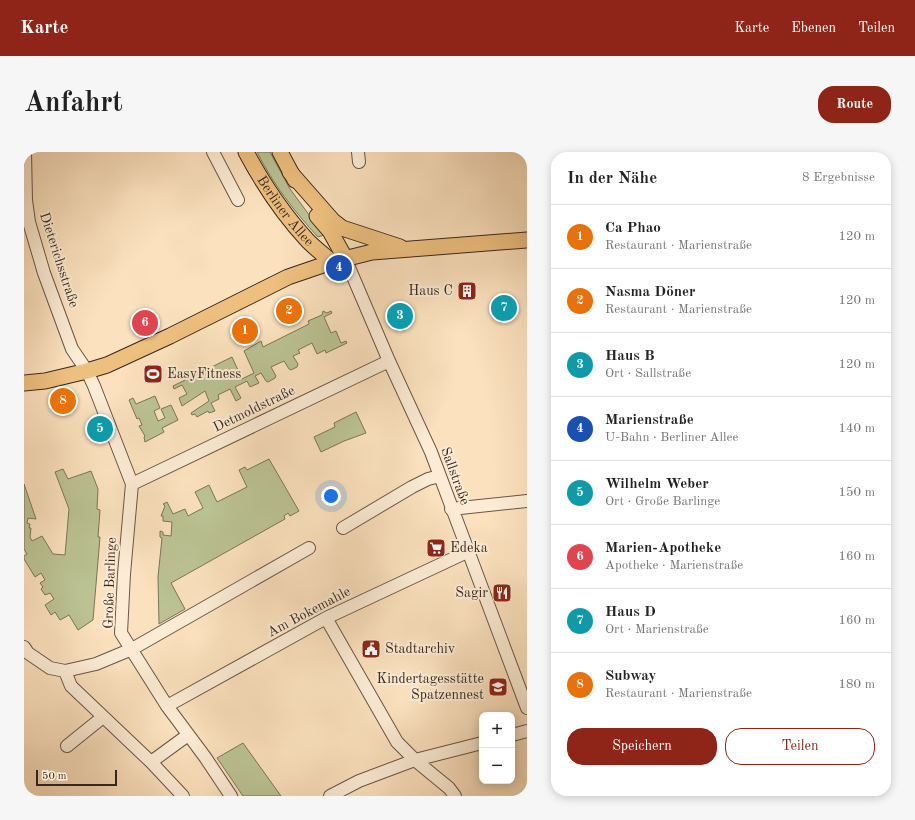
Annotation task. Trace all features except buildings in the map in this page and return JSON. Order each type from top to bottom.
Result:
[{"type":"main road","name":"Berliner Allee","points":[[246,152],[258,176],[295,227],[310,243],[338,260]]},
{"type":"main road","name":"Berliner Allee","points":[[280,152],[313,212],[332,236],[338,260]]},
{"type":"main road","points":[[290,172],[333,221],[342,228],[406,249]]},
{"type":"main road","points":[[24,383],[45,381],[107,365],[170,336],[288,277],[338,260],[372,252],[527,240]]},
{"type":"street","name":"Dieterichsstraße","points":[[25,152],[24,167],[29,222],[44,274],[72,349],[87,371]]},
{"type":"street","points":[[213,152],[238,200]]},
{"type":"street","name":"Berliner Allee","points":[[338,260],[352,277]]},
{"type":"street","name":"Sallstraße","points":[[352,277],[431,452],[467,552],[527,708]]},
{"type":"street","name":"Detmoldstraße","points":[[132,484],[389,361]]},
{"type":"street","name":"Große Barlinge","points":[[87,371],[132,484],[124,567],[121,633],[167,706],[205,757],[231,796]]},
{"type":"street","points":[[343,528],[412,487],[428,479],[440,476]]},
{"type":"street","points":[[451,509],[527,501]]},
{"type":"street","points":[[24,647],[28,653],[50,668],[65,671],[96,664],[132,649],[308,548]]},
{"type":"street","name":"Am Bokemahle","points":[[167,706],[326,618],[467,552]]},
{"type":"street","points":[[326,618],[398,742],[415,760],[448,788],[455,796]]},
{"type":"street","points":[[65,671],[71,686],[151,762],[183,796]]},
{"type":"street","points":[[67,746],[103,717]]},
{"type":"street","points":[[515,734],[527,731]]},
{"type":"street","points":[[151,762],[188,735]]},
{"type":"street","points":[[330,796],[359,781],[415,760],[479,744]]},
{"type":"green space","points":[[257,152],[270,152],[290,189],[324,235],[318,237],[292,207],[270,175]]},
{"type":"green space","points":[[323,311],[327,313],[331,311],[332,313],[324,317],[331,333],[336,331],[341,343],[346,341],[347,343],[326,353],[325,350],[317,354],[312,343],[298,350],[300,353],[293,356],[298,364],[297,367],[291,370],[284,361],[271,367],[276,376],[268,382],[261,373],[255,376],[259,383],[250,387],[247,381],[235,387],[241,398],[236,401],[230,389],[218,395],[219,399],[211,403],[215,411],[209,413],[208,411],[197,417],[195,414],[192,415],[191,413],[209,401],[205,391],[182,406],[179,398],[187,394],[182,385],[174,389],[173,386],[232,357],[242,379],[254,373],[244,351],[261,341],[263,347],[309,324],[308,321],[322,315]]},
{"type":"green space","points":[[155,396],[160,408],[154,411],[158,421],[165,418],[161,409],[171,405],[178,420],[162,428],[164,432],[145,442],[145,436],[139,426],[142,425],[139,418],[137,419],[129,400],[133,398],[136,404]]},
{"type":"green space","points":[[356,412],[366,433],[321,452],[314,437],[335,427],[334,423]]},
{"type":"green space","points":[[269,459],[299,511],[290,516],[288,513],[284,516],[285,519],[171,583],[185,609],[159,624],[158,577],[162,538],[160,537],[160,531],[163,532],[163,535],[171,536],[172,522],[163,521],[163,516],[161,516],[165,506],[163,504],[167,502],[173,514],[185,509],[188,516],[203,508],[195,492],[209,485],[217,502],[247,487],[239,470],[245,467],[247,470]]},
{"type":"green space","points":[[63,469],[68,479],[91,471],[98,489],[97,509],[100,510],[98,537],[100,537],[93,620],[78,630],[69,615],[60,620],[55,612],[51,615],[45,605],[54,599],[50,593],[45,595],[41,589],[43,587],[40,583],[45,580],[41,573],[35,577],[24,559],[24,556],[27,554],[24,549],[24,484],[36,519],[28,518],[27,523],[30,524],[30,537],[32,541],[42,536],[53,554],[65,555],[69,509],[55,472]]},
{"type":"green space","points":[[243,743],[281,796],[243,796],[217,758]]},
{"type":"place","name":"Marienstraße","points":[[339,268]]},
{"type":"place","name":"Haus C","points":[[467,291]]},
{"type":"place","name":"Haus D","points":[[504,308]]},
{"type":"place","name":"Nasma Döner","points":[[289,311]]},
{"type":"place","name":"Haus B","points":[[400,316]]},
{"type":"place","name":"Marien-Apotheke","points":[[145,323]]},
{"type":"place","name":"Ca Phao","points":[[245,331]]},
{"type":"place","name":"EasyFitness","points":[[153,374]]},
{"type":"place","name":"Subway","points":[[63,401]]},
{"type":"place","name":"Wilhelm Weber","points":[[100,429]]},
{"type":"place","name":"Edeka","points":[[436,548]]},
{"type":"place","name":"Sagir","points":[[502,593]]},
{"type":"place","name":"Stadtarchiv","points":[[371,649]]},
{"type":"place","name":"Kindertagesstätte Spatzennest","points":[[498,687]]}]
